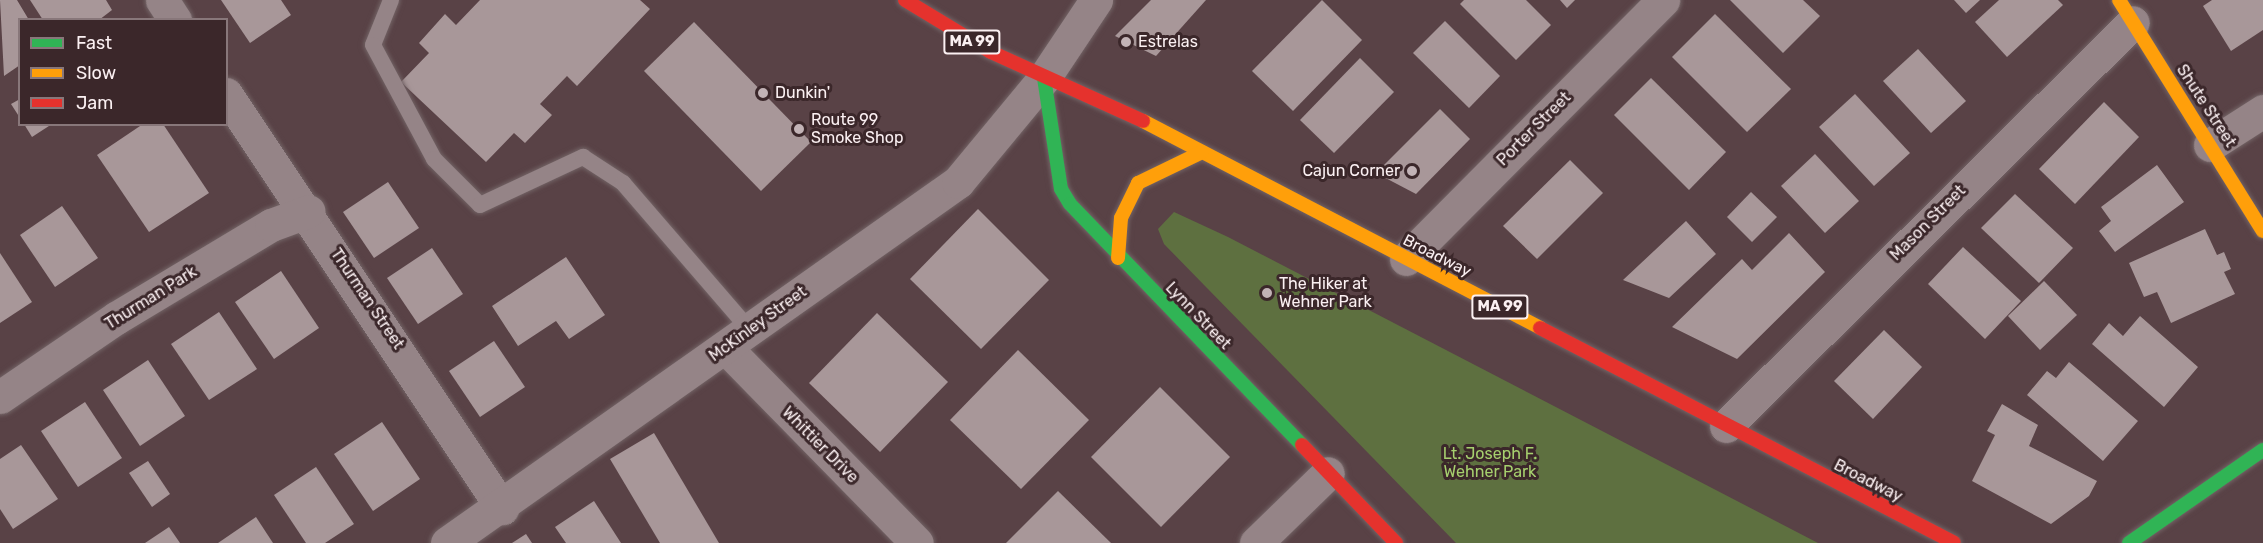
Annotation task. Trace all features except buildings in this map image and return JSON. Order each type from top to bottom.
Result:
[{"type":"main road","name":"Broadway","points":[[904,0],[1044,78],[1202,152],[1954,543]]},
{"type":"main road","name":"Shute Street","points":[[2126,11],[2263,231]]},
{"type":"main road","name":"Lynn Street","points":[[1044,78],[1061,189],[1118,258],[1396,543]]},
{"type":"main road","points":[[1118,258],[1121,218],[1138,183],[1202,152]]},
{"type":"main road","points":[[2129,543],[2263,450]]},
{"type":"street","points":[[162,0],[174,18]]},
{"type":"street","name":"McKinley Street","points":[[447,543],[502,508],[958,182],[1044,78],[1096,0]]},
{"type":"street","name":"Porter Street","points":[[1406,259],[1662,0]]},
{"type":"street","name":"Mason Street","points":[[1726,426],[2126,11]]},
{"type":"street","name":"Thurman Street","points":[[228,97],[309,211],[502,508]]},
{"type":"street","points":[[2210,145],[2263,111]]},
{"type":"street","name":"Thurman Park","points":[[0,397],[116,318],[271,225],[309,211]]},
{"type":"street","name":"Whittier Drive","points":[[737,338],[917,543]]},
{"type":"street","points":[[1256,543],[1328,473]]},
{"type":"lane","points":[[391,0],[373,45],[434,159],[480,205],[583,157],[623,183],[737,338]]},
{"type":"green space","name":"Lt. Joseph F. Wehner Park","points":[[1174,212],[1228,237],[1818,543],[1456,543],[1164,244],[1158,229]]},
{"type":"traffic: fast","points":[[1044,78],[1061,189],[1070,204],[1302,445]]},
{"type":"traffic: fast","points":[[2129,543],[2263,450]]},
{"type":"traffic: slow","points":[[2119,0],[2263,231]]},
{"type":"traffic: slow","points":[[1143,121],[1540,328]]},
{"type":"traffic: slow","points":[[1118,258],[1121,218],[1138,183],[1202,152]]},
{"type":"traffic: jam","points":[[905,0],[991,52],[1143,121]]},
{"type":"traffic: jam","points":[[1540,328],[1954,543]]},
{"type":"traffic: jam","points":[[1302,445],[1396,543]]},
{"type":"place","name":"Estrelas","points":[[1126,42]]},
{"type":"place","name":"Dunkin'","points":[[763,93]]},
{"type":"place","name":"Route 99 Smoke Shop","points":[[799,129]]},
{"type":"place","name":"Cajun Corner","points":[[1412,171]]},
{"type":"place","name":"The Hiker at Wehner Park","points":[[1267,293]]}]
